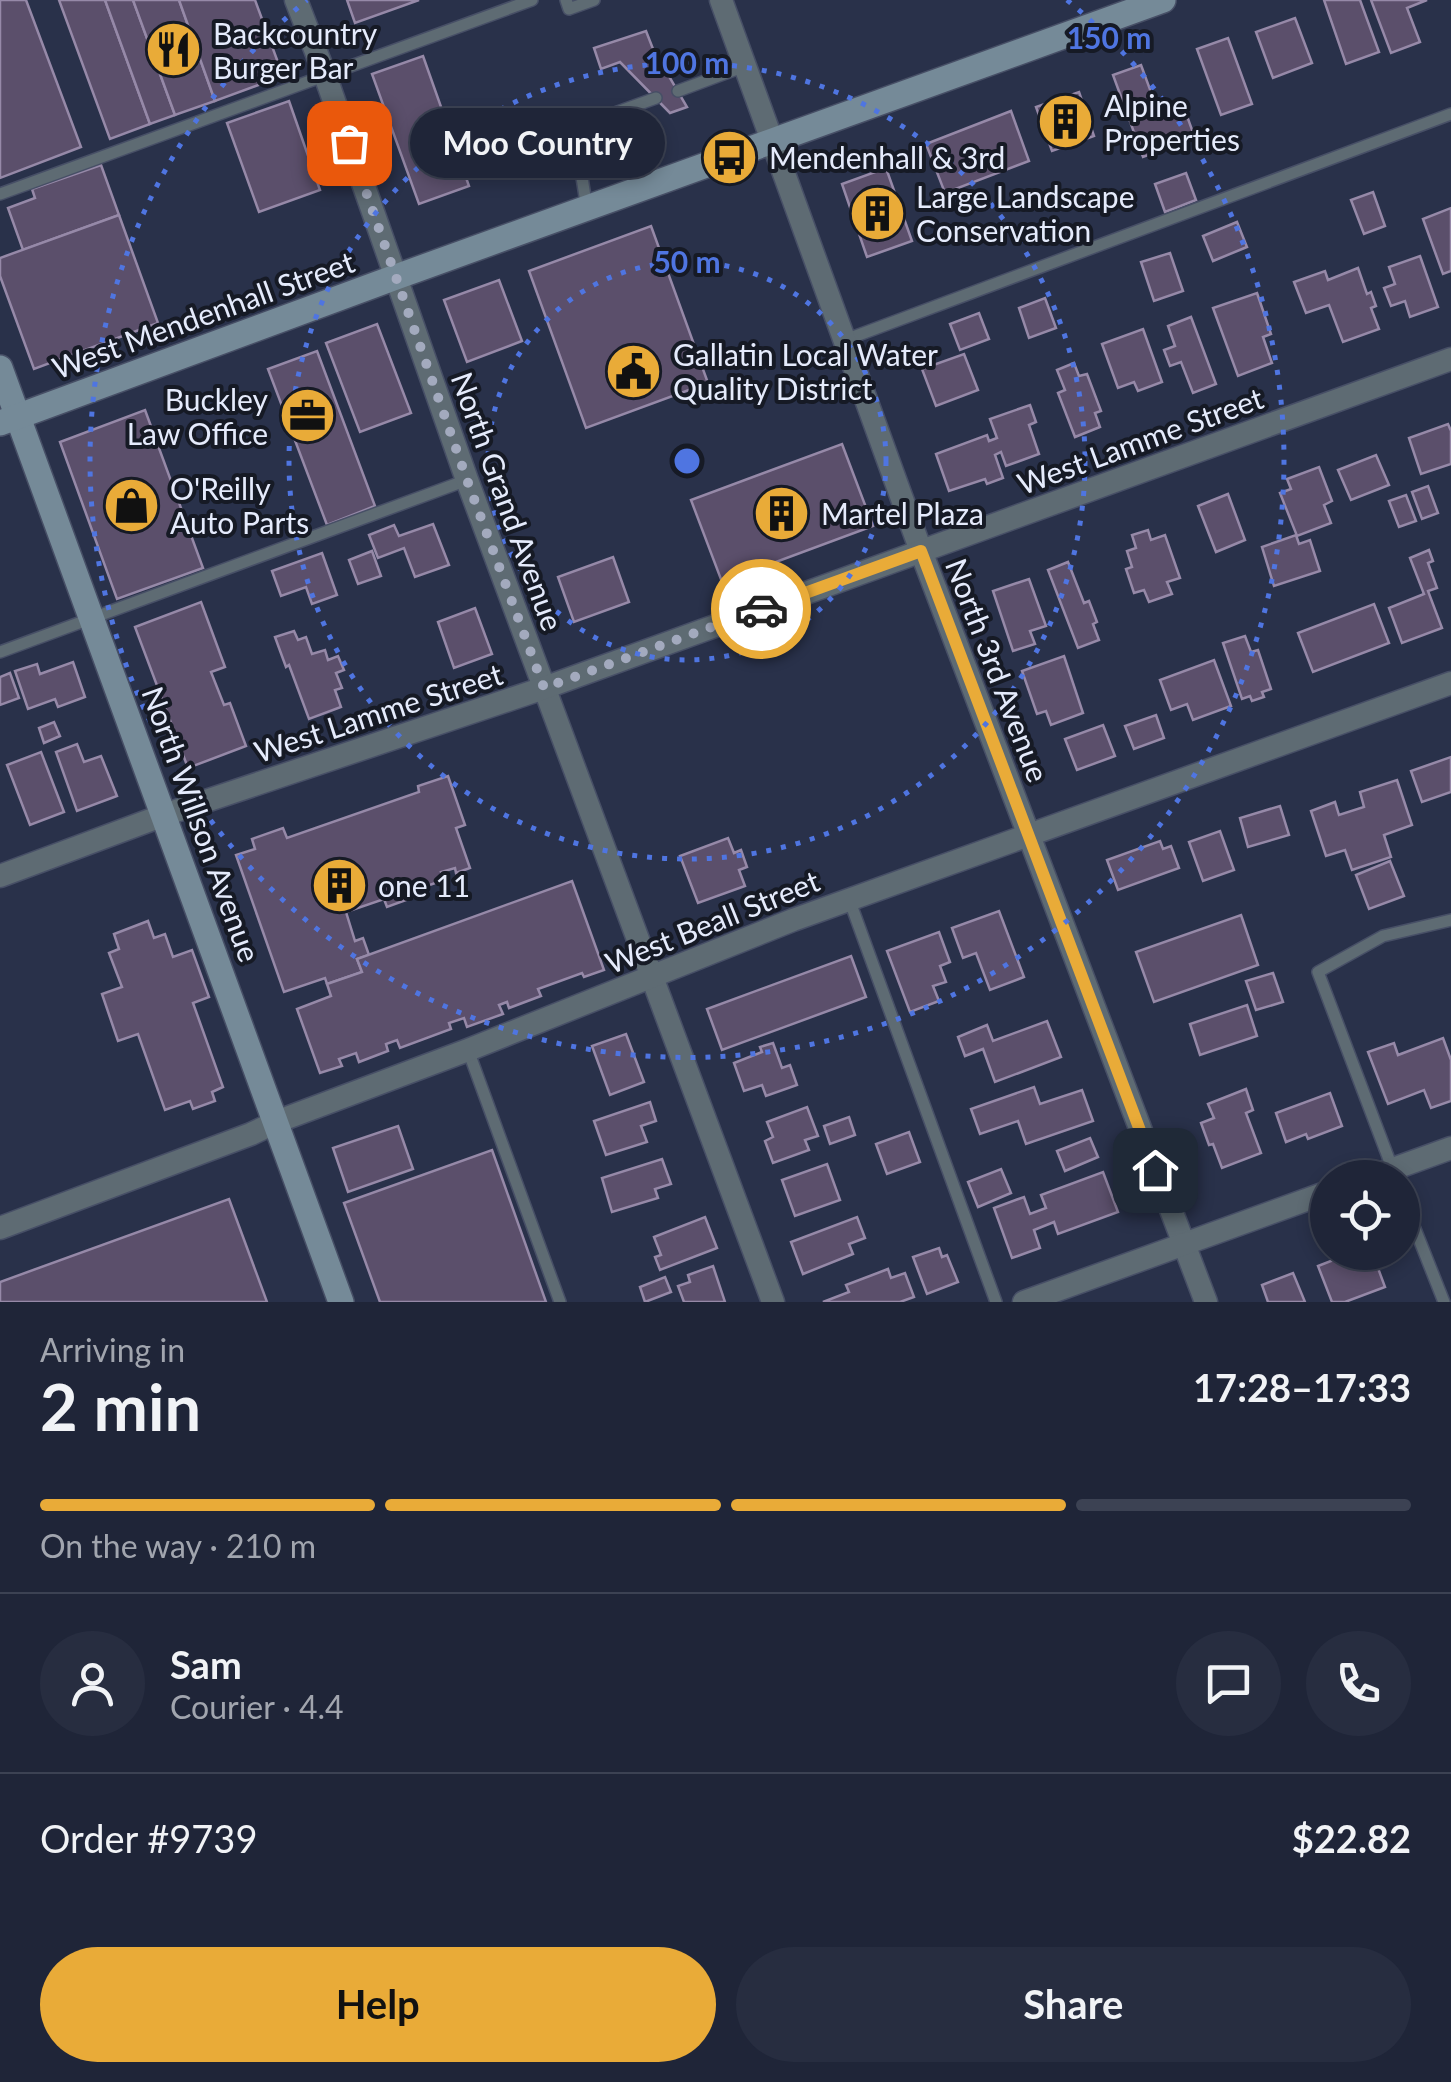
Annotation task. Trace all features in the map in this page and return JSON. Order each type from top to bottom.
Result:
[{"type":"street","name":"North Grand Avenue","points":[[296,0],[467,480],[773,1302]]},
{"type":"street","name":"North 3rd Avenue","points":[[721,0],[921,551],[1206,1302]]},
{"type":"street","name":"West Mendenhall Street","points":[[9,420],[1163,0]]},
{"type":"street","name":"West Lamme Street","points":[[0,876],[164,815],[544,688],[1451,359]]},
{"type":"street","name":"North Willson Avenue","points":[[0,368],[9,420],[92,617],[340,1302]]},
{"type":"street","name":"West Beall Street","points":[[0,1228],[468,1050],[849,899],[1451,683]]},
{"type":"street","points":[[1420,1162],[1451,1148]]},
{"type":"street","points":[[1024,1302],[1310,1198]]},
{"type":"lane","points":[[0,194],[532,0]]},
{"type":"lane","points":[[566,0],[569,9],[594,0]]},
{"type":"lane","points":[[678,91],[745,66]]},
{"type":"lane","points":[[587,208],[580,164],[587,130],[609,116],[656,98]]},
{"type":"lane","points":[[844,340],[1451,114]]},
{"type":"lane","points":[[0,652],[467,480]]},
{"type":"lane","points":[[849,899],[996,1302]]},
{"type":"lane","points":[[1389,1160],[1318,972],[1383,936],[1451,920]]},
{"type":"lane","points":[[468,1050],[560,1302]]},
{"type":"lane","points":[[1420,1241],[1444,1302]]},
{"type":"building","points":[[0,0],[26,0],[81,147],[0,178]]},
{"type":"building","points":[[59,0],[105,0],[150,124],[110,139]]},
{"type":"building","points":[[105,0],[133,0],[175,115],[150,124]]},
{"type":"building","name":"Backcountry Burger Bar","points":[[133,0],[179,0],[215,101],[175,115]]},
{"type":"building","points":[[179,0],[255,0],[283,76],[215,101]]},
{"type":"building","points":[[347,0],[419,0],[355,23]]},
{"type":"building","points":[[1324,0],[1360,0],[1379,52],[1346,64]]},
{"type":"building","points":[[1371,0],[1427,0],[1407,8],[1420,42],[1391,53]]},
{"type":"building","points":[[1295,18],[1312,63],[1273,78],[1256,32]]},
{"type":"building","points":[[646,31],[687,107],[670,113],[620,62],[601,69],[594,48]]},
{"type":"building","points":[[1228,38],[1252,104],[1221,115],[1197,49]]},
{"type":"building","points":[[423,56],[469,186],[419,204],[372,74]]},
{"type":"building","points":[[1141,65],[1159,114],[1183,105],[1195,138],[1143,157],[1113,75]]},
{"type":"building","name":"Alpine Properties","points":[[1079,92],[1094,136],[1052,151],[1036,107]]},
{"type":"building","points":[[289,101],[320,190],[259,212],[227,123]]},
{"type":"building","points":[[1011,111],[1029,161],[945,193],[926,144]]},
{"type":"building","points":[[101,165],[119,215],[23,250],[8,208],[35,198],[32,189]]},
{"type":"building","name":"Large Landscape Conservation","points":[[886,168],[912,241],[867,257],[842,184]]},
{"type":"building","points":[[1186,173],[1196,200],[1165,212],[1155,184]]},
{"type":"building","points":[[1373,192],[1385,226],[1364,234],[1351,200]]},
{"type":"building","points":[[1451,208],[1451,271],[1443,274],[1423,219]]},
{"type":"building","points":[[119,215],[158,323],[34,369],[0,276],[0,258]]},
{"type":"building","points":[[1237,222],[1247,247],[1213,261],[1203,236]]},
{"type":"building","points":[[651,226],[708,383],[586,428],[529,271]]},
{"type":"building","points":[[1170,253],[1183,291],[1154,301],[1141,262]]},
{"type":"building","points":[[1420,256],[1438,307],[1410,317],[1405,301],[1391,306],[1384,288],[1395,284],[1389,267]]},
{"type":"building","points":[[1358,268],[1376,306],[1371,308],[1379,329],[1343,342],[1329,305],[1306,313],[1294,282],[1325,271],[1328,280]]},
{"type":"building","points":[[499,280],[522,341],[467,362],[444,300]]},
{"type":"building","points":[[1257,293],[1271,334],[1263,337],[1272,363],[1238,376],[1213,308]]},
{"type":"building","points":[[1045,298],[1056,328],[1029,338],[1019,308]]},
{"type":"building","points":[[979,313],[989,339],[960,350],[950,324]]},
{"type":"building","points":[[1191,317],[1216,384],[1193,393],[1181,362],[1170,366],[1164,350],[1175,346],[1168,326]]},
{"type":"building","points":[[377,324],[411,413],[360,432],[326,343]]},
{"type":"building","points":[[1143,329],[1162,382],[1138,391],[1134,382],[1118,388],[1102,344]]},
{"type":"building","points":[[317,351],[375,506],[327,525],[268,369]]},
{"type":"building","points":[[964,354],[978,390],[936,406],[922,369]]},
{"type":"building","points":[[1074,363],[1079,376],[1087,374],[1101,411],[1095,413],[1100,427],[1075,437],[1058,393],[1065,390],[1057,370]]},
{"type":"building","points":[[1030,405],[1036,422],[1029,425],[1039,454],[1006,466],[1001,452],[995,455],[1003,478],[987,484],[985,479],[949,491],[936,454],[987,435],[989,441],[997,438],[990,419]]},
{"type":"building","name":"O'Reilly Auto Parts","points":[[145,410],[203,568],[117,599],[60,442]]},
{"type":"building","points":[[1448,424],[1451,464],[1421,474],[1409,438]]},
{"type":"building","name":"Martel Plaza","points":[[842,444],[873,526],[722,582],[691,500]]},
{"type":"building","points":[[1376,455],[1389,485],[1351,500],[1338,470]]},
{"type":"building","points":[[1319,467],[1332,501],[1324,505],[1331,523],[1297,536],[1280,493],[1291,489],[1287,479]]},
{"type":"building","points":[[1428,486],[1438,513],[1422,519],[1412,492]]},
{"type":"building","points":[[1228,494],[1245,540],[1216,552],[1198,506]]},
{"type":"building","points":[[1406,495],[1416,521],[1399,527],[1389,501]]},
{"type":"building","points":[[433,524],[449,565],[415,577],[404,548],[378,558],[369,535],[394,525],[399,536]]},
{"type":"building","points":[[1148,530],[1151,540],[1165,535],[1180,578],[1167,582],[1172,594],[1149,602],[1144,590],[1134,593],[1126,569],[1132,567],[1127,551],[1136,548],[1132,535]]},
{"type":"building","points":[[1296,535],[1299,544],[1310,540],[1320,571],[1274,586],[1262,547]]},
{"type":"building","points":[[1429,550],[1433,561],[1428,563],[1437,588],[1428,591],[1442,628],[1402,643],[1389,608],[1424,594],[1410,558]]},
{"type":"building","points":[[372,551],[381,576],[358,584],[349,560]]},
{"type":"building","points":[[322,553],[337,595],[312,604],[306,587],[281,596],[272,571]]},
{"type":"building","points":[[613,557],[629,602],[574,622],[558,577]]},
{"type":"building","points":[[1068,562],[1084,603],[1089,601],[1097,622],[1093,624],[1099,640],[1078,648],[1048,570]]},
{"type":"building","points":[[1029,579],[1046,626],[1030,631],[1035,644],[1013,651],[993,591]]},
{"type":"building","points":[[201,602],[225,667],[211,672],[224,705],[230,703],[246,746],[188,768],[135,627]]},
{"type":"building","points":[[1374,604],[1389,643],[1313,672],[1298,633]]},
{"type":"building","points":[[475,608],[492,654],[454,668],[438,622]]},
{"type":"building","points":[[294,631],[298,640],[306,637],[312,654],[325,650],[328,660],[338,656],[344,670],[336,673],[342,688],[335,690],[341,707],[309,719],[275,637]]},
{"type":"building","points":[[1245,636],[1251,652],[1258,650],[1271,689],[1262,692],[1264,697],[1252,701],[1250,696],[1242,699],[1223,643]]},
{"type":"building","points":[[1064,656],[1083,713],[1051,725],[1046,711],[1037,714],[1022,671]]},
{"type":"building","points":[[1214,660],[1231,706],[1193,720],[1187,704],[1171,710],[1160,680]]},
{"type":"building","points":[[73,662],[85,697],[58,707],[55,699],[28,709],[15,671],[37,664],[40,674]]},
{"type":"building","points":[[10,673],[19,698],[0,705],[0,677]]},
{"type":"building","points":[[1156,715],[1164,738],[1134,749],[1125,726]]},
{"type":"building","points":[[54,722],[60,736],[44,743],[39,728]]},
{"type":"building","points":[[1103,725],[1115,756],[1077,770],[1065,739]]},
{"type":"building","points":[[77,744],[84,762],[101,756],[117,796],[77,811],[56,752]]},
{"type":"building","points":[[41,752],[64,812],[30,825],[7,765]]},
{"type":"building","points":[[1451,757],[1451,792],[1422,802],[1411,771]]},
{"type":"building","name":"one 11","points":[[448,776],[465,825],[456,828],[470,868],[456,873],[455,868],[441,872],[444,880],[418,889],[420,895],[387,907],[384,899],[346,912],[355,941],[363,938],[369,955],[357,959],[362,972],[327,984],[325,978],[284,992],[236,855],[255,849],[252,839],[283,828],[287,838],[419,792],[418,786]]},
{"type":"building","points":[[1397,780],[1412,825],[1384,835],[1391,857],[1352,870],[1345,850],[1326,856],[1311,811],[1335,802],[1339,815],[1364,807],[1360,792]]},
{"type":"building","points":[[1280,806],[1289,835],[1248,847],[1240,818]]},
{"type":"building","points":[[1220,831],[1234,870],[1203,881],[1189,842]]},
{"type":"building","points":[[728,838],[734,853],[741,850],[747,867],[739,870],[745,886],[698,903],[680,856]]},
{"type":"building","points":[[1160,841],[1163,849],[1171,846],[1179,868],[1118,890],[1107,860]]},
{"type":"building","points":[[1390,861],[1404,896],[1369,909],[1356,875]]},
{"type":"building","points":[[572,881],[604,970],[584,977],[582,973],[538,989],[541,996],[509,1008],[507,1002],[499,1005],[503,1014],[467,1027],[464,1018],[449,1023],[451,1029],[400,1048],[397,1040],[386,1044],[388,1051],[359,1062],[356,1053],[339,1059],[342,1066],[320,1073],[297,1009],[331,996],[327,984],[362,972],[357,959]]},
{"type":"building","points":[[999,911],[1024,977],[990,990],[976,953],[963,958],[952,928]]},
{"type":"building","points":[[1241,915],[1258,965],[1154,1002],[1136,952]]},
{"type":"building","points":[[148,921],[154,938],[165,934],[173,957],[192,950],[209,997],[193,1003],[223,1087],[212,1092],[215,1101],[193,1109],[190,1101],[165,1110],[138,1034],[118,1041],[102,994],[122,987],[109,953],[119,949],[114,934]]},
{"type":"building","points":[[939,932],[950,962],[940,966],[946,982],[933,986],[939,1001],[910,1012],[887,951]]},
{"type":"building","points":[[851,956],[866,997],[722,1050],[707,1009]]},
{"type":"building","points":[[1273,973],[1283,1002],[1256,1010],[1246,981]]},
{"type":"building","points":[[1247,1005],[1257,1036],[1200,1055],[1190,1024]]},
{"type":"building","points":[[1047,1021],[1061,1057],[995,1082],[983,1049],[965,1056],[958,1037],[987,1025],[993,1041]]},
{"type":"building","points":[[626,1034],[644,1082],[610,1095],[592,1046]]},
{"type":"building","points":[[1443,1038],[1451,1060],[1451,1101],[1431,1108],[1424,1090],[1388,1104],[1368,1052],[1394,1043],[1398,1055]]},
{"type":"building","points":[[773,1043],[782,1068],[790,1065],[797,1085],[766,1096],[762,1085],[744,1091],[734,1063]]},
{"type":"building","points":[[1034,1087],[1040,1104],[1082,1090],[1093,1121],[1026,1144],[1018,1121],[980,1134],[971,1109]]},
{"type":"building","points":[[1246,1089],[1253,1110],[1246,1113],[1261,1153],[1222,1168],[1201,1123],[1214,1118],[1208,1104]]},
{"type":"building","points":[[1330,1093],[1342,1126],[1308,1139],[1306,1134],[1286,1142],[1276,1113]]},
{"type":"building","points":[[650,1102],[656,1121],[641,1126],[647,1142],[606,1155],[594,1121]]},
{"type":"building","points":[[807,1107],[818,1136],[805,1140],[809,1150],[773,1163],[765,1141],[773,1137],[767,1122]]},
{"type":"building","points":[[849,1117],[855,1135],[830,1144],[824,1126]]},
{"type":"building","points":[[398,1126],[413,1169],[348,1192],[333,1148]]},
{"type":"building","points":[[909,1132],[920,1162],[887,1174],[876,1144]]},
{"type":"building","points":[[1090,1138],[1098,1157],[1065,1171],[1057,1151]]},
{"type":"building","points":[[492,1150],[546,1302],[380,1302],[344,1203]]},
{"type":"building","points":[[662,1159],[671,1184],[655,1189],[658,1198],[612,1212],[602,1178]]},
{"type":"building","points":[[827,1164],[840,1200],[795,1216],[782,1180]]},
{"type":"building","points":[[1001,1169],[1011,1193],[978,1207],[968,1182]]},
{"type":"building","points":[[1103,1172],[1118,1212],[1058,1234],[1054,1222],[1034,1230],[1040,1248],[1012,1258],[994,1208],[1024,1197],[1030,1214],[1046,1208],[1041,1195]]},
{"type":"building","points":[[229,1199],[267,1302],[0,1302],[0,1282]]},
{"type":"building","points":[[705,1217],[717,1248],[660,1270],[655,1257],[661,1255],[654,1237]]},
{"type":"building","points":[[857,1217],[865,1238],[849,1244],[853,1254],[803,1274],[791,1242]]},
{"type":"building","points":[[939,1248],[942,1257],[947,1255],[958,1282],[927,1294],[913,1257]]},
{"type":"building","points":[[713,1266],[725,1302],[684,1302],[678,1286],[690,1282],[688,1275]]},
{"type":"building","points":[[888,1269],[891,1278],[905,1273],[914,1297],[900,1302],[823,1302],[849,1292],[846,1285]]},
{"type":"building","points":[[1320,1270],[1379,1270],[1385,1287],[1345,1302],[1332,1302]]},
{"type":"building","points":[[1293,1273],[1305,1302],[1268,1302],[1262,1285]]},
{"type":"building","points":[[665,1277],[671,1292],[645,1302],[640,1287]]},
{"type":"way so far","points":[[349,143],[544,688],[761,609]]},
{"type":"place","name":"Backcountry Burger Bar","points":[[174,50]]},
{"type":"place","name":"Alpine Properties","points":[[1065,122]]},
{"type":"place","name":"Moo Country","points":[[349,143]]},
{"type":"place","name":"Mendenhall & 3rd","points":[[730,157]]},
{"type":"place","name":"Large Landscape Conservation","points":[[877,213]]},
{"type":"place","name":"Gallatin Local Water Quality District","points":[[634,371]]},
{"type":"place","name":"Buckley Law Office","points":[[307,416]]},
{"type":"place","name":"O'Reilly Auto Parts","points":[[131,505]]},
{"type":"place","name":"Martel Plaza","points":[[782,513]]},
{"type":"place","name":"one 11","points":[[339,885]]},
{"type":"route","points":[[761,609],[921,551],[1155,1170]]}]
